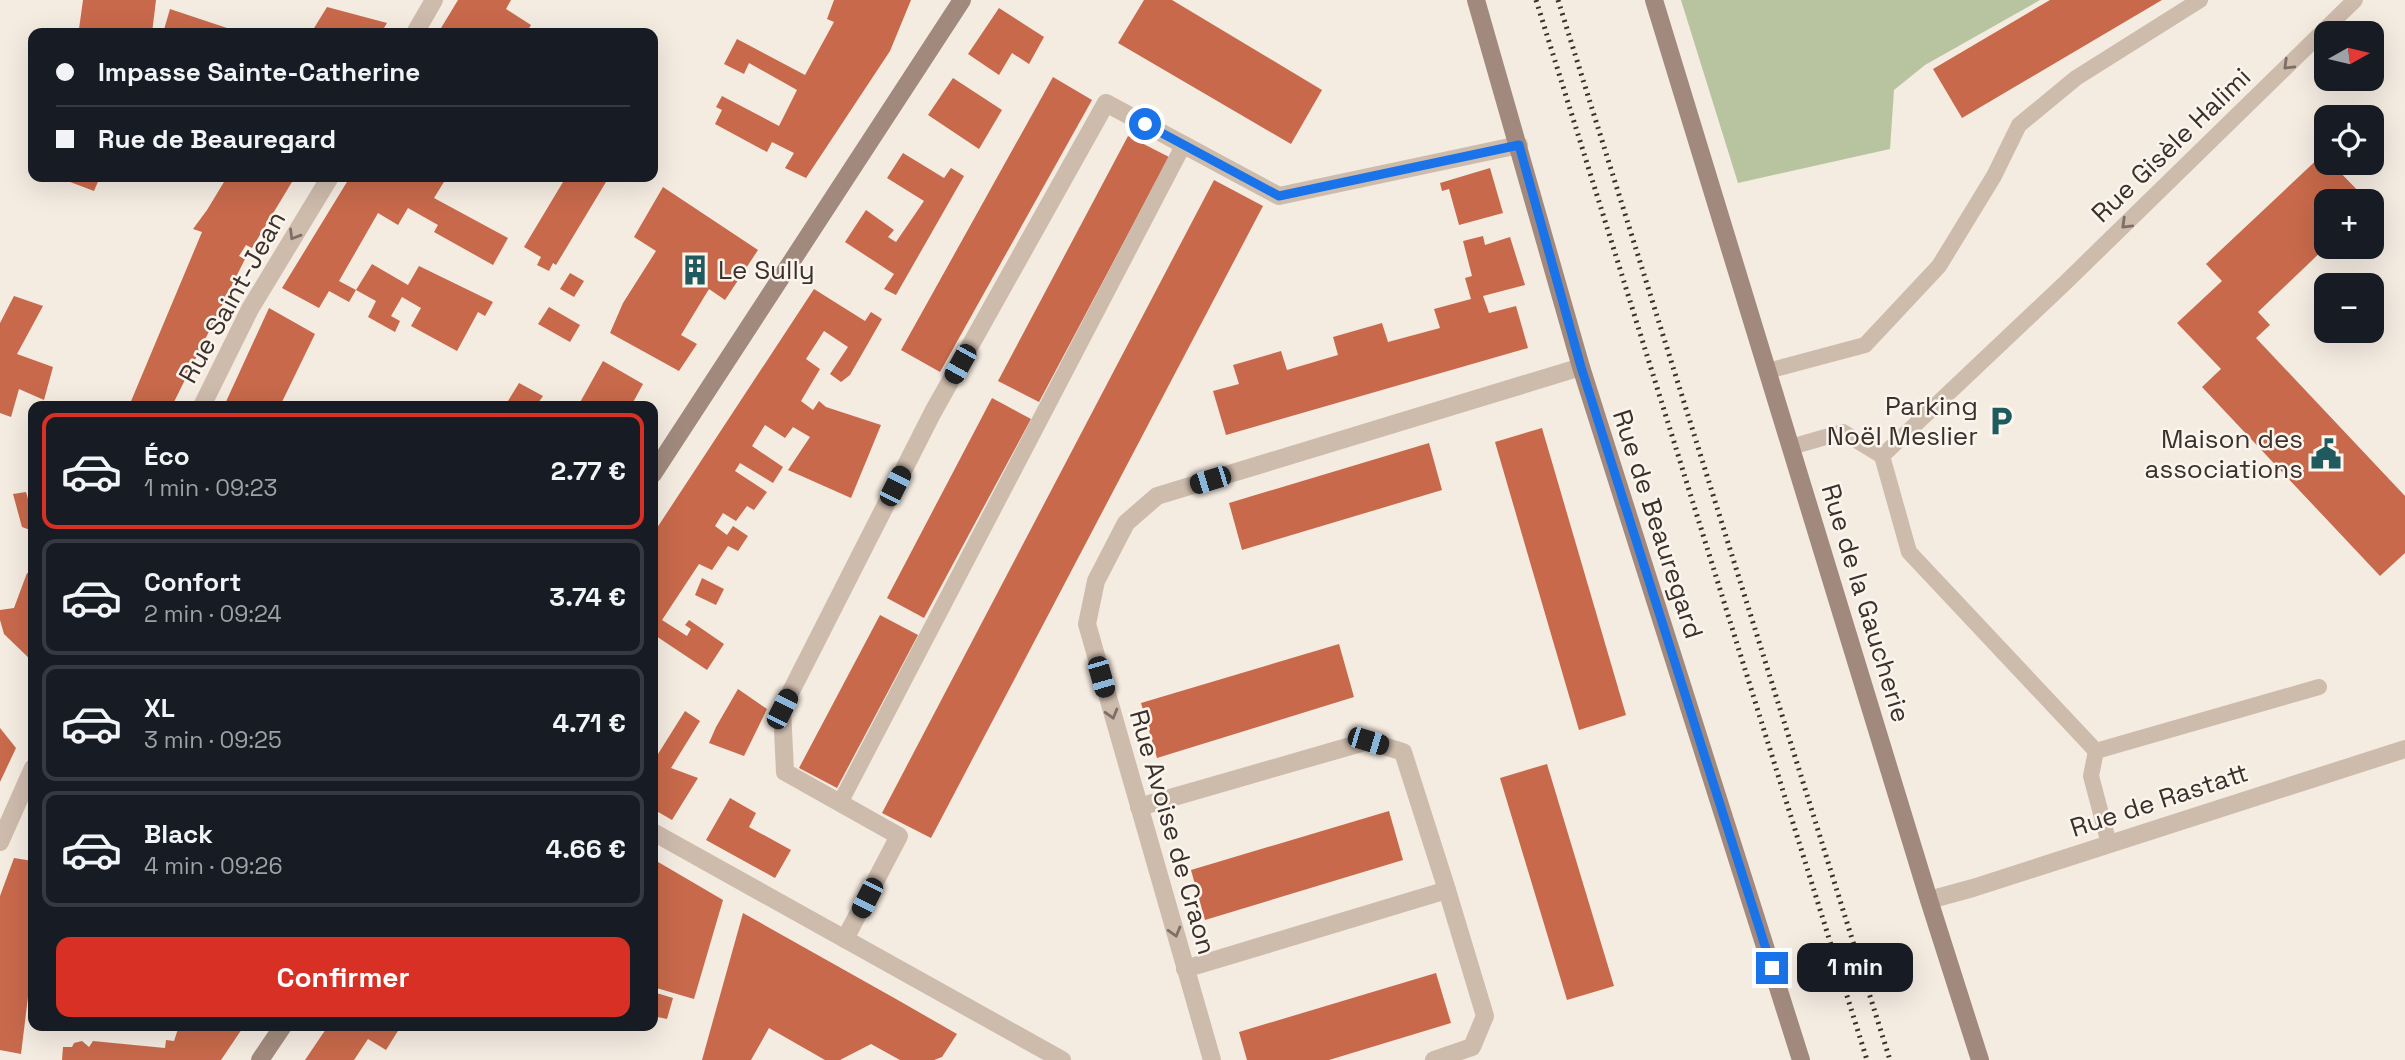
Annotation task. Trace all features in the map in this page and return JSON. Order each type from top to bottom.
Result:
[{"type":"street","points":[[418,28],[435,0]]},
{"type":"street","points":[[658,466],[962,0]]},
{"type":"street","name":"Rue de Beauregard","points":[[1476,0],[1581,367],[1801,1060]]},
{"type":"street","name":"Rue de la Gaucherie","points":[[1654,0],[1980,1060]]},
{"type":"street","points":[[845,939],[899,836],[785,772],[782,709],[933,412],[1107,103],[1279,196],[1519,145]]},
{"type":"street","name":"Rue Saint-Jean","points":[[204,401],[250,309],[327,182]]},
{"type":"street","name":"Rue Avoise de Craon","points":[[1212,1060],[1087,624],[1096,581],[1126,523],[1157,496],[1581,367]]},
{"type":"street","points":[[1139,807],[1368,741],[1403,752],[1485,1016],[1472,1047],[1434,1060]]},
{"type":"street","name":"Rue de Rastatt","points":[[1929,900],[2405,749]]},
{"type":"street","points":[[0,842],[28,779]]},
{"type":"street","points":[[658,835],[1062,1060]]},
{"type":"street","points":[[1185,969],[1447,890]]},
{"type":"street","points":[[260,1060],[280,1031]]},
{"type":"lane","points":[[1768,372],[1865,345],[1939,266],[1994,176],[2019,125],[2076,78],[2200,0]]},
{"type":"lane","name":"Rue Gisèle Halimi","points":[[1882,456],[2355,0]]},
{"type":"lane","points":[[840,803],[1184,144]]},
{"type":"lane","points":[[1791,447],[1843,432],[1882,456],[1909,552],[2096,751]]},
{"type":"lane","points":[[2096,751],[2319,687]]},
{"type":"lane","points":[[2096,751],[2091,776],[2109,844]]},
{"type":"green space","points":[[1681,0],[2040,0],[1925,65],[1894,90],[1890,149],[1738,183]]},
{"type":"building","points":[[83,0],[156,0],[153,28],[79,28]]},
{"type":"building","points":[[458,0],[511,0],[506,9],[531,25],[529,28],[441,28]]},
{"type":"building","points":[[834,0],[911,0],[890,51],[806,178],[785,168],[794,153],[772,142],[767,152],[715,124],[722,110],[716,107],[722,96],[779,126],[797,90],[749,63],[744,74],[724,64],[737,39],[805,75],[834,22],[827,19]]},
{"type":"building","points":[[1144,0],[1172,0],[1322,90],[1291,144],[1118,43]]},
{"type":"building","points":[[2050,0],[2162,0],[1962,118],[1933,69]]},
{"type":"building","points":[[327,7],[387,23],[384,28],[314,28]]},
{"type":"building","points":[[999,8],[1044,37],[1029,64],[1012,53],[999,75],[968,54]]},
{"type":"building","points":[[170,9],[227,28],[164,28]]},
{"type":"building","points":[[1053,77],[1092,100],[940,372],[901,350]]},
{"type":"building","points":[[953,78],[1002,110],[979,149],[928,115]]},
{"type":"building","points":[[1128,136],[1169,157],[1039,402],[998,381]]},
{"type":"building","points":[[903,153],[944,178],[951,168],[964,176],[896,295],[884,289],[894,274],[845,242],[866,210],[894,230],[888,237],[896,242],[924,201],[887,178]]},
{"type":"building","points":[[2314,162],[2314,175],[2343,175],[2356,189],[2314,189],[2314,258],[2258,312],[2270,325],[2256,338],[2405,496],[2405,553],[2380,576],[2202,387],[2221,369],[2177,323],[2222,281],[2206,264]]},
{"type":"building","points":[[1490,168],[1503,213],[1459,225],[1449,189],[1442,191],[1440,183]]},
{"type":"building","points":[[1214,180],[1263,206],[931,838],[882,813]]},
{"type":"building","points":[[70,182],[98,182],[94,191]]},
{"type":"building","points":[[224,182],[292,182],[252,248],[246,245],[239,256],[245,259],[174,401],[131,401],[202,232],[193,229]]},
{"type":"building","points":[[347,182],[444,182],[434,198],[508,238],[493,265],[434,232],[438,225],[408,208],[398,225],[378,213],[339,281],[356,290],[349,302],[329,291],[319,308],[282,288]]},
{"type":"building","points":[[563,182],[606,182],[556,265],[553,263],[549,271],[537,265],[541,257],[524,247]]},
{"type":"building","name":"Le Sully","points":[[663,187],[758,250],[725,300],[709,289],[681,335],[697,344],[679,371],[610,333],[623,303],[656,251],[634,237]]},
{"type":"building","points":[[1483,236],[1485,245],[1510,237],[1525,285],[1483,296],[1489,313],[1516,306],[1528,348],[1226,435],[1213,391],[1239,384],[1233,365],[1281,351],[1287,370],[1338,355],[1333,337],[1382,323],[1388,342],[1440,328],[1434,309],[1471,299],[1465,278],[1472,276],[1463,241]]},
{"type":"building","points":[[372,264],[408,285],[419,266],[493,302],[485,316],[478,312],[457,351],[411,326],[421,308],[402,297],[391,316],[400,321],[395,332],[368,317],[376,301],[356,290]]},
{"type":"building","points":[[570,273],[584,281],[574,297],[560,289]]},
{"type":"building","points":[[814,289],[865,321],[871,312],[882,319],[850,375],[841,382],[830,374],[848,347],[824,331],[806,359],[820,369],[801,401],[813,410],[819,401],[826,407],[881,425],[851,498],[788,470],[810,437],[793,427],[785,438],[765,425],[752,446],[783,467],[773,483],[740,463],[735,471],[767,492],[754,510],[747,506],[736,521],[723,513],[715,526],[727,535],[733,526],[748,536],[738,551],[728,546],[712,570],[699,564],[662,620],[687,636],[691,629],[685,625],[689,620],[724,644],[707,670],[658,637],[658,526]]},
{"type":"building","points":[[14,296],[43,306],[17,354],[53,367],[44,400],[19,389],[11,417],[0,413],[0,323]]},
{"type":"building","points":[[549,307],[580,325],[570,342],[538,324]]},
{"type":"building","points":[[269,308],[315,334],[282,401],[226,401]]},
{"type":"building","points":[[603,361],[643,384],[634,401],[581,401]]},
{"type":"building","points":[[519,383],[543,396],[540,401],[508,401]]},
{"type":"building","points":[[992,398],[1031,419],[924,618],[887,598]]},
{"type":"building","points":[[1542,428],[1626,715],[1579,730],[1495,442]]},
{"type":"building","points":[[1429,443],[1442,490],[1242,550],[1229,503]]},
{"type":"building","points":[[26,492],[28,529],[22,527],[13,494]]},
{"type":"building","points":[[28,573],[28,657],[4,634],[0,620],[0,610],[14,608]]},
{"type":"building","points":[[702,578],[724,589],[716,605],[695,595]]},
{"type":"building","points":[[880,615],[918,635],[837,788],[799,768]]},
{"type":"building","points":[[1339,644],[1354,697],[1157,758],[1141,703]]},
{"type":"building","points":[[738,689],[767,709],[744,756],[709,743]]},
{"type":"building","points":[[685,711],[700,721],[671,768],[698,778],[672,820],[658,812],[658,754]]},
{"type":"building","points":[[0,728],[16,748],[0,782]]},
{"type":"building","points":[[1547,764],[1614,986],[1567,1000],[1500,778]]},
{"type":"building","points":[[730,798],[756,813],[749,827],[791,850],[775,878],[706,840]]},
{"type":"building","points":[[1389,811],[1403,860],[1205,920],[1191,870]]},
{"type":"building","points":[[14,858],[28,860],[28,997],[21,1054],[0,1050],[0,896]]},
{"type":"building","points":[[658,862],[723,900],[694,999],[658,988]]},
{"type":"building","points":[[743,913],[957,1034],[942,1057],[934,1060],[900,1060],[871,1044],[840,1060],[825,1060],[769,1028],[751,1060],[702,1060]]},
{"type":"building","points":[[1436,973],[1451,1023],[1329,1060],[1247,1060],[1239,1032]]},
{"type":"building","points":[[658,994],[673,998],[667,1019],[658,1017]]},
{"type":"building","points":[[177,1031],[241,1031],[221,1060],[62,1060],[63,1047],[72,1047],[74,1043],[82,1041],[89,1047],[93,1041],[165,1048],[166,1040],[174,1041]]},
{"type":"building","points":[[325,1031],[398,1031],[386,1050],[368,1039],[354,1060],[305,1060]]},
{"type":"railway","points":[[1536,0],[1867,1060]]},
{"type":"railway","points":[[1558,0],[1890,1060]]},
{"type":"place","name":"Le Sully","points":[[695,270]]},
{"type":"place","name":"Parking Noël Meslier","points":[[2001,421]]},
{"type":"place","name":"Maison des associations","points":[[2326,454]]},
{"type":"route","points":[[1145,124],[1279,196],[1519,145],[1581,367],[1772,968]]}]
